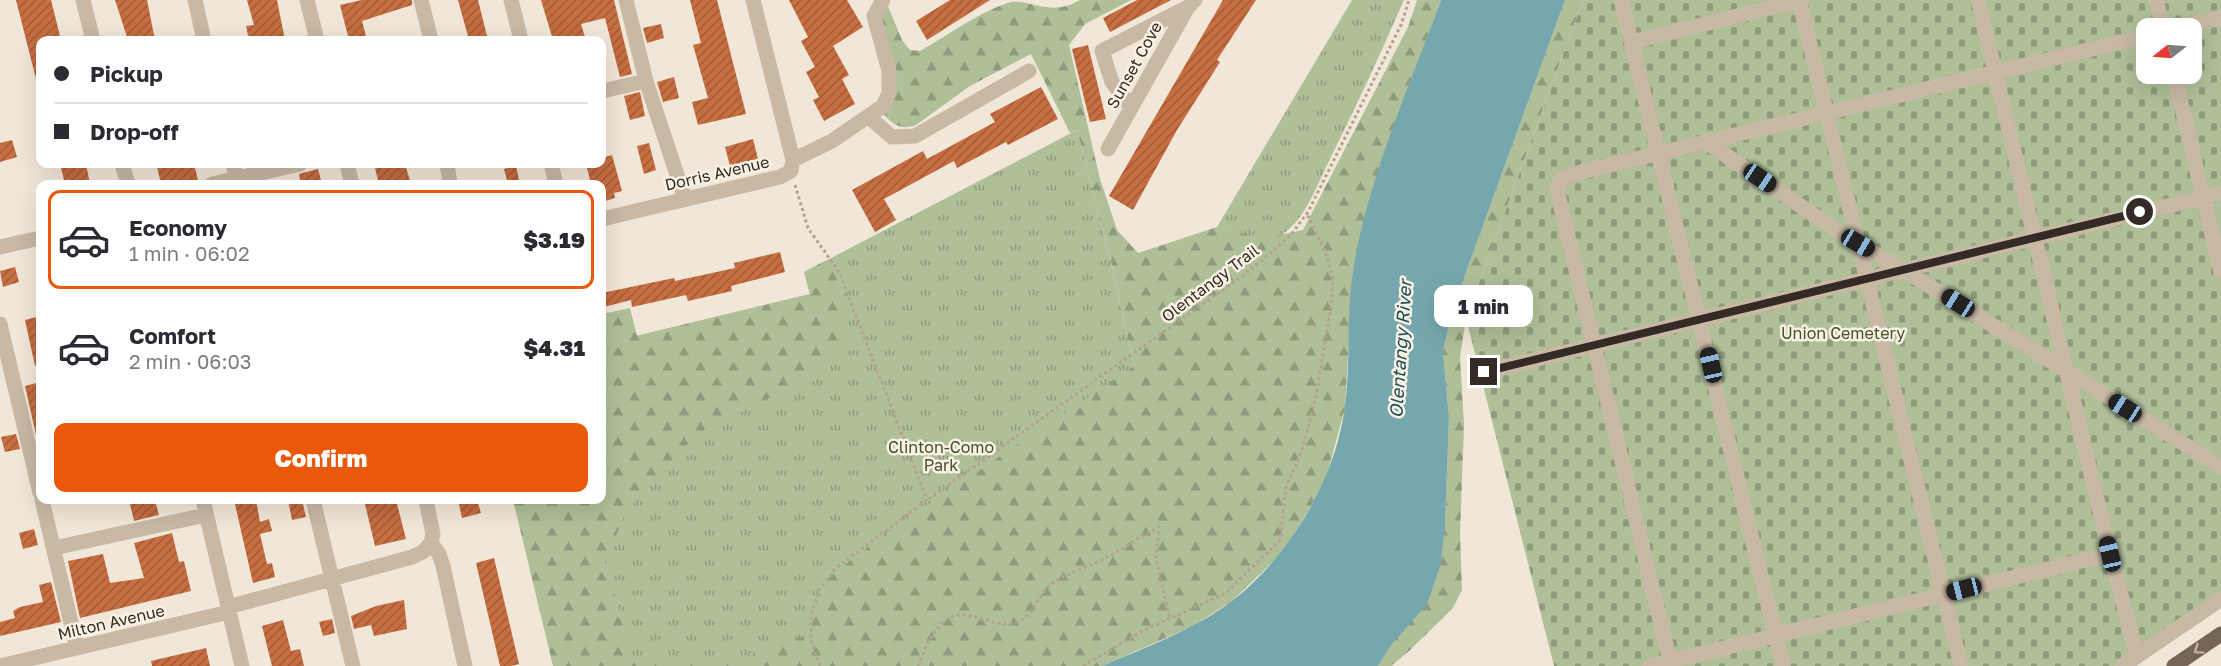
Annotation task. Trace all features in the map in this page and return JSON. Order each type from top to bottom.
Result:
[{"type":"main road","points":[[2174,666],[2221,634]]},
{"type":"street","points":[[83,0],[92,36]]},
{"type":"street","points":[[195,0],[203,36]]},
{"type":"street","points":[[307,0],[316,36]]},
{"type":"street","points":[[421,0],[430,36]]},
{"type":"street","points":[[511,0],[520,36]]},
{"type":"street","points":[[626,0],[646,81],[685,200]]},
{"type":"street","points":[[753,0],[793,160]]},
{"type":"street","points":[[870,0],[874,16]]},
{"type":"street","points":[[874,16],[883,0]]},
{"type":"street","points":[[1621,0],[1784,666]]},
{"type":"street","points":[[1632,42],[1801,0],[1961,666]]},
{"type":"street","points":[[1978,0],[2110,554],[2138,656]]},
{"type":"street","points":[[2156,0],[2160,18]]},
{"type":"street","points":[[1131,107],[1112,82],[1102,51],[1191,3]]},
{"type":"street","name":"Sunset Cove","points":[[1108,149],[1191,3]]},
{"type":"street","name":"Dorris Avenue","points":[[606,218],[786,175],[791,171],[793,160],[832,141],[869,117],[883,106],[889,93],[889,71],[874,16]]},
{"type":"street","points":[[2202,22],[2221,18]]},
{"type":"street","points":[[1671,663],[1557,189],[1561,179],[1660,152],[2136,38]]},
{"type":"street","points":[[869,117],[892,137],[915,136],[1029,71]]},
{"type":"street","points":[[606,90],[646,81]]},
{"type":"street","points":[[2176,84],[2221,272]]},
{"type":"street","points":[[1705,141],[1858,243],[2221,467]]},
{"type":"street","points":[[236,176],[279,168]]},
{"type":"street","points":[[1484,372],[2221,193]]},
{"type":"street","points":[[0,248],[36,239]]},
{"type":"street","points":[[0,324],[36,476]]},
{"type":"street","points":[[43,504],[77,648]]},
{"type":"street","points":[[204,504],[242,666]]},
{"type":"street","points":[[314,504],[353,666]]},
{"type":"street","points":[[427,504],[433,534],[431,543],[443,566],[465,666]]},
{"type":"street","points":[[54,548],[206,515]]},
{"type":"street","name":"Milton Avenue","points":[[0,666],[29,663],[77,648],[229,610],[412,557],[423,552],[431,543]]},
{"type":"street","points":[[1650,666],[1671,663],[1776,635],[2110,554]]},
{"type":"street","points":[[2122,666],[2221,599]]},
{"type":"path","name":"Olentangy Trail","points":[[820,666],[814,651],[810,628],[812,614],[825,580],[836,567],[1248,272],[1290,236],[1307,214],[1401,25],[1410,0]]},
{"type":"path","points":[[786,175],[798,188],[808,228],[839,272],[927,500]]},
{"type":"path","points":[[1083,666],[1142,631],[1226,593],[1280,540],[1286,488],[1302,450],[1316,397],[1331,307],[1333,279],[1325,251],[1307,214]]},
{"type":"path","points":[[918,666],[925,648],[938,628],[952,617],[969,615],[1001,624],[1019,621],[1035,607],[1047,588],[1072,571],[1109,556],[1159,527],[1156,558],[1170,620]]},
{"type":"green space","points":[[1080,0],[1131,0],[1085,24],[1069,45],[1100,179],[1117,230],[1138,253],[1217,227],[1254,236],[1274,236],[1303,230],[1408,27],[1417,0],[1441,0],[1374,184],[1353,271],[1345,408],[1325,482],[1286,549],[1232,601],[1193,626],[1102,666],[752,666],[753,653],[772,640],[802,637],[813,648],[811,614],[825,580],[888,532],[1134,366],[1111,262],[1077,130],[1070,133],[1031,54],[970,86],[916,125],[898,126],[884,115],[892,101],[880,14],[887,4],[902,40],[910,50],[920,51],[977,17],[1012,2],[1051,8],[1070,5]]},
{"type":"green space","points":[[1352,0],[1404,0],[1358,102],[1306,208],[1288,230],[1272,237],[1253,236],[1217,227]]},
{"type":"green space","points":[[1565,0],[1583,0],[1466,318],[1460,357],[1464,425],[1460,534],[1462,590],[1453,608],[1408,652],[1391,666],[1378,666],[1392,644],[1445,526],[1449,417],[1443,352],[1452,311]]},
{"type":"green space","name":"Union Cemetery","points":[[1583,0],[2221,0],[2221,608],[2136,666],[1554,666],[1466,318]]},
{"type":"green space","name":"Clinton-Como Park","points":[[1077,130],[1111,262],[1134,366],[1102,666],[573,666],[601,504],[606,504],[606,481],[636,336],[810,294],[804,272]]},
{"type":"green space","points":[[827,260],[839,272],[850,300],[842,335],[815,375],[698,433],[627,509],[605,562],[636,666],[553,666],[514,504],[606,504],[606,313],[630,308],[637,336],[810,294],[804,272]]},
{"type":"water","name":"Olentangy River","points":[[1441,0],[1565,0],[1452,311],[1443,352],[1449,417],[1445,526],[1440,567],[1427,604],[1392,644],[1378,666],[1102,666],[1202,621],[1232,601],[1272,562],[1307,514],[1332,461],[1340,434],[1348,373],[1351,288],[1360,236],[1379,168]]},
{"type":"building","points":[[16,0],[51,0],[60,36],[36,36],[36,79]]},
{"type":"building","points":[[115,0],[147,0],[154,36],[127,36]]},
{"type":"building","points":[[247,0],[277,0],[284,36],[248,36],[246,26],[254,25]]},
{"type":"building","points":[[362,0],[412,0],[412,5],[362,21],[366,36],[348,36],[340,5]]},
{"type":"building","points":[[458,0],[478,0],[487,36],[468,36]]},
{"type":"building","points":[[541,0],[614,0],[632,74],[620,77],[605,18],[581,24],[585,36],[552,36]]},
{"type":"building","points":[[690,0],[717,0],[746,114],[698,125],[692,102],[708,98],[693,45],[701,43]]},
{"type":"building","points":[[789,0],[847,0],[863,27],[833,46],[849,75],[842,79],[855,104],[824,121],[813,100],[819,97],[806,72],[815,67],[801,41],[808,37]]},
{"type":"building","points":[[950,0],[990,0],[927,40],[916,21]]},
{"type":"building","points":[[1137,0],[1171,0],[1110,32],[1103,18]]},
{"type":"building","points":[[1223,0],[1256,0],[1217,60],[1220,62],[1177,130],[1133,210],[1109,196]]},
{"type":"building","points":[[661,24],[664,38],[647,43],[643,28]]},
{"type":"building","points":[[1088,45],[1106,119],[1090,122],[1072,49]]},
{"type":"building","points":[[674,77],[679,98],[663,102],[657,82]]},
{"type":"building","points":[[1041,87],[1058,119],[1008,145],[1006,142],[957,168],[954,161],[884,199],[896,220],[875,232],[852,190],[923,151],[927,159],[995,122],[990,114]]},
{"type":"building","points":[[640,92],[645,116],[630,120],[624,96]]},
{"type":"building","points":[[753,139],[758,159],[730,166],[725,147]]},
{"type":"building","points":[[12,140],[17,157],[0,162],[0,143]]},
{"type":"building","points":[[649,143],[656,170],[644,174],[637,146]]},
{"type":"building","points":[[612,155],[622,191],[614,193],[615,198],[606,201],[606,180],[590,180],[587,168],[606,168],[606,157]]},
{"type":"building","points":[[61,168],[87,168],[89,180],[64,180]]},
{"type":"building","points":[[157,168],[195,168],[198,180],[160,180]]},
{"type":"building","points":[[375,168],[406,168],[410,180],[378,180]]},
{"type":"building","points":[[516,168],[519,180],[507,180],[504,169]]},
{"type":"building","points":[[318,169],[321,180],[300,180],[299,174]]},
{"type":"building","points":[[780,252],[785,272],[731,286],[732,291],[688,301],[686,295],[632,307],[631,300],[606,306],[606,292],[735,268],[734,263]]},
{"type":"building","points":[[15,267],[19,282],[3,287],[0,271]]},
{"type":"building","points":[[36,317],[36,366],[35,366],[25,320]]},
{"type":"building","points":[[36,383],[36,435],[25,386]]},
{"type":"building","points":[[16,434],[20,449],[5,452],[1,437]]},
{"type":"building","points":[[130,504],[156,504],[159,515],[134,521]]},
{"type":"building","points":[[235,504],[257,504],[260,522],[269,519],[272,531],[260,534],[267,564],[272,563],[275,577],[253,583]]},
{"type":"building","points":[[289,504],[303,504],[306,517],[292,520]]},
{"type":"building","points":[[365,504],[397,504],[406,539],[375,546]]},
{"type":"building","points":[[459,504],[478,504],[481,513],[462,518]]},
{"type":"building","points":[[34,529],[38,545],[23,549],[19,533]]},
{"type":"building","points":[[172,533],[179,562],[184,561],[191,591],[80,618],[68,561],[103,554],[110,583],[144,578],[134,543]]},
{"type":"building","points":[[494,558],[519,664],[511,666],[500,666],[476,563]]},
{"type":"building","points":[[51,582],[61,622],[0,636],[0,622],[15,618],[13,611],[20,607],[43,602],[39,585]]},
{"type":"building","points":[[404,600],[407,629],[374,636],[371,625],[354,629],[351,616],[376,606]]},
{"type":"building","points":[[332,619],[335,633],[323,636],[319,622]]},
{"type":"building","points":[[283,620],[291,651],[300,649],[304,666],[272,666],[262,626]]},
{"type":"building","points":[[206,648],[210,666],[152,666],[151,661]]},
{"type":"route","points":[[1484,372],[2140,212]]}]
